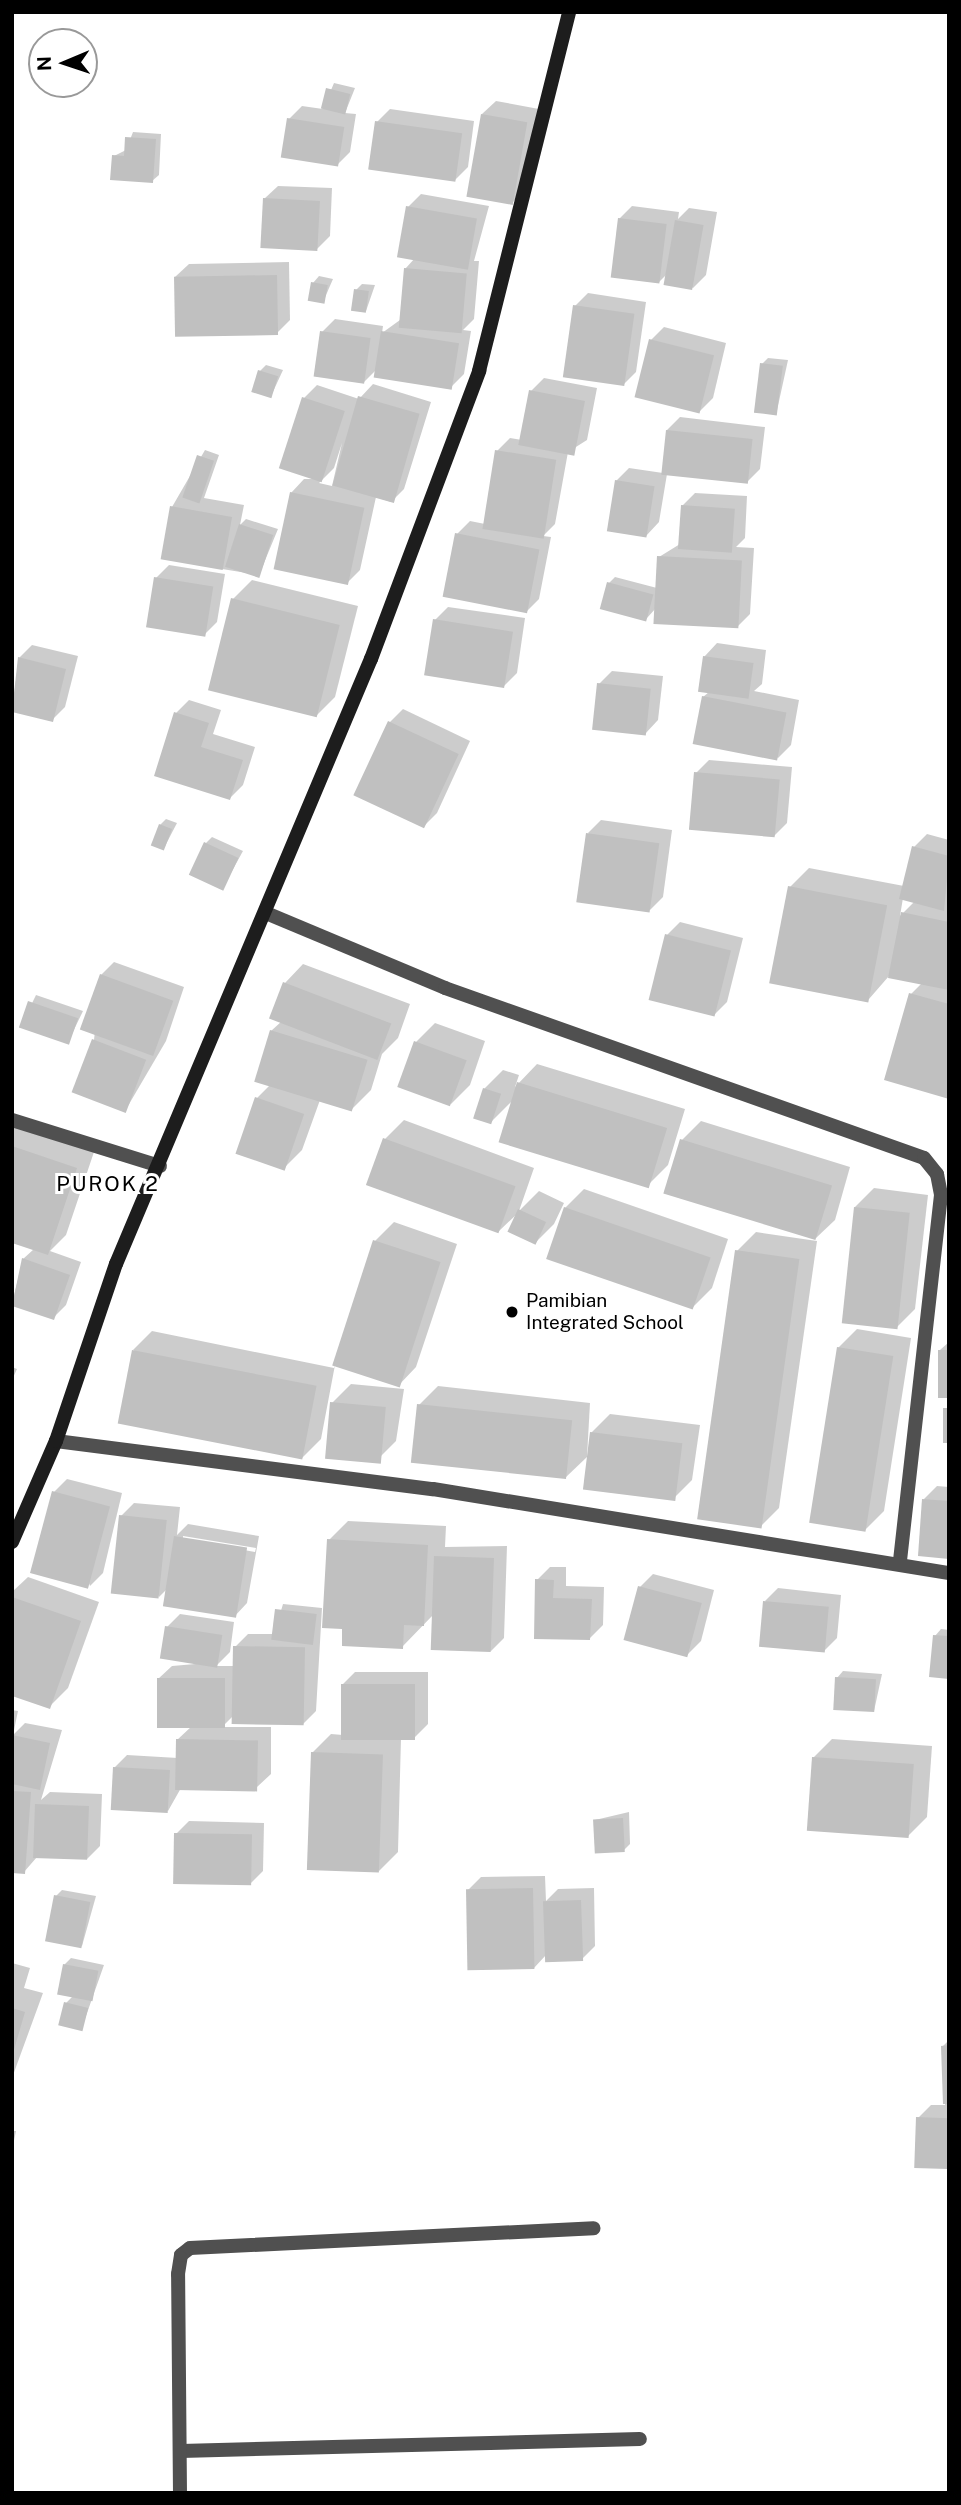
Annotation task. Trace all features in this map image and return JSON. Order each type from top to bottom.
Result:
[{"type":"street","points":[[12,1542],[56,1441],[116,1264],[266,913],[480,371],[569,12]]},
{"type":"street","points":[[266,913],[445,988],[924,1158],[937,1174],[941,1195],[900,1561]]},
{"type":"street","points":[[12,1120],[160,1166]]},
{"type":"street","points":[[56,1441],[433,1489],[900,1561],[949,1573]]},
{"type":"street","points":[[180,2493],[178,2274],[181,2255],[190,2248],[594,2228]]},
{"type":"street","points":[[181,2451],[640,2439]]},
{"type":"building","points":[[326,88],[350,94],[345,114],[321,108]]},
{"type":"building","points":[[481,114],[527,122],[513,205],[466,197]]},
{"type":"building","points":[[287,118],[344,127],[338,167],[281,158]]},
{"type":"building","points":[[375,121],[462,133],[455,182],[368,170]]},
{"type":"building","points":[[125,137],[156,139],[153,183],[110,180],[112,155],[124,156]]},
{"type":"building","points":[[263,198],[320,201],[317,251],[260,248]]},
{"type":"building","points":[[406,206],[477,219],[468,270],[397,257]]},
{"type":"building","points":[[618,218],[667,224],[659,284],[611,278]]},
{"type":"building","points":[[675,220],[704,225],[692,290],[664,285]]},
{"type":"building","points":[[404,268],[467,273],[462,333],[399,328]]},
{"type":"building","points":[[277,275],[278,335],[175,337],[174,277]]},
{"type":"building","points":[[311,282],[328,285],[324,304],[308,301]]},
{"type":"building","points":[[354,289],[369,291],[366,313],[351,311]]},
{"type":"building","points":[[573,305],[634,314],[624,386],[563,377]]},
{"type":"building","points":[[320,331],[371,338],[364,384],[314,377]]},
{"type":"building","points":[[381,331],[459,343],[452,390],[374,377]]},
{"type":"building","points":[[649,339],[714,355],[699,413],[634,397]]},
{"type":"building","points":[[760,363],[783,366],[777,415],[754,413]]},
{"type":"building","points":[[258,370],[278,376],[271,398],[251,392]]},
{"type":"building","points":[[529,390],[585,401],[574,456],[518,445]]},
{"type":"building","points":[[358,396],[420,414],[394,503],[332,485]]},
{"type":"building","points":[[302,397],[345,411],[322,482],[279,468]]},
{"type":"building","points":[[666,430],[753,439],[748,484],[661,475]]},
{"type":"building","points":[[495,450],[556,460],[544,539],[482,529]]},
{"type":"building","points":[[197,455],[214,461],[199,503],[182,498]]},
{"type":"building","points":[[615,480],[655,486],[646,538],[607,531]]},
{"type":"building","points":[[290,492],[364,508],[348,585],[274,569]]},
{"type":"building","points":[[681,505],[735,509],[732,553],[678,549]]},
{"type":"building","points":[[170,506],[232,517],[223,570],[161,559]]},
{"type":"building","points":[[239,524],[273,535],[259,578],[225,567]]},
{"type":"building","points":[[455,533],[539,549],[527,613],[443,597]]},
{"type":"building","points":[[657,556],[742,560],[738,628],[653,624]]},
{"type":"building","points":[[154,577],[213,586],[205,637],[146,627]]},
{"type":"building","points":[[607,582],[653,594],[646,621],[600,609]]},
{"type":"building","points":[[231,598],[340,625],[317,717],[208,690]]},
{"type":"building","points":[[433,619],[513,632],[504,688],[424,675]]},
{"type":"building","points":[[703,656],[754,663],[748,699],[698,692]]},
{"type":"building","points":[[18,657],[66,669],[53,722],[12,712]]},
{"type":"building","points":[[597,683],[651,689],[646,735],[592,730]]},
{"type":"building","points":[[702,696],[786,712],[777,761],[693,744]]},
{"type":"building","points":[[174,712],[209,723],[201,747],[243,760],[230,800],[154,776]]},
{"type":"building","points":[[388,721],[459,754],[424,828],[353,795]]},
{"type":"building","points":[[694,772],[780,779],[775,837],[689,830]]},
{"type":"building","points":[[159,824],[172,829],[164,850],[151,845]]},
{"type":"building","points":[[586,833],[659,843],[650,913],[576,902]]},
{"type":"building","points":[[204,842],[238,858],[223,891],[189,875]]},
{"type":"building","points":[[912,846],[949,856],[944,911],[899,899]]},
{"type":"building","points":[[788,886],[887,905],[868,1002],[769,983]]},
{"type":"building","points":[[901,912],[949,922],[949,990],[888,978]]},
{"type":"building","points":[[665,934],[731,950],[715,1016],[649,1000]]},
{"type":"building","points":[[100,974],[173,1001],[153,1056],[80,1029]]},
{"type":"building","points":[[283,982],[391,1024],[377,1060],[269,1018]]},
{"type":"building","points":[[909,993],[949,1004],[949,1099],[884,1080]]},
{"type":"building","points":[[28,1001],[78,1018],[69,1045],[19,1027]]},
{"type":"building","points":[[270,1030],[368,1060],[352,1111],[254,1082]]},
{"type":"building","points":[[92,1039],[146,1060],[126,1113],[72,1092]]},
{"type":"building","points":[[414,1041],[467,1060],[450,1106],[397,1087]]},
{"type":"building","points":[[517,1082],[667,1128],[649,1188],[499,1142]]},
{"type":"building","points":[[483,1088],[501,1094],[491,1124],[473,1118]]},
{"type":"building","points":[[255,1097],[304,1114],[285,1171],[235,1154]]},
{"type":"building","points":[[383,1138],[515,1186],[498,1233],[366,1185]]},
{"type":"building","points":[[680,1139],[832,1185],[815,1240],[663,1194]]},
{"type":"building","points":[[12,1146],[77,1168],[48,1255],[12,1243]]},
{"type":"building","points":[[564,1207],[711,1257],[693,1309],[546,1259]]},
{"type":"building","points":[[854,1207],[910,1213],[897,1329],[842,1323]]},
{"type":"building","points":[[518,1209],[546,1222],[536,1245],[507,1232]]},
{"type":"building","points":[[373,1240],[441,1262],[400,1387],[332,1366]]},
{"type":"building","points":[[735,1250],[799,1259],[762,1528],[697,1519]]},
{"type":"building","points":[[22,1258],[70,1275],[54,1320],[12,1306]]},
{"type":"building","points":[[837,1347],[893,1356],[865,1532],[809,1523]]},
{"type":"building","points":[[132,1350],[317,1386],[302,1459],[118,1424]]},
{"type":"building","points":[[938,1350],[949,1350],[949,1398],[938,1398]]},
{"type":"building","points":[[330,1402],[386,1407],[381,1464],[325,1459]]},
{"type":"building","points":[[417,1404],[572,1420],[566,1479],[411,1463]]},
{"type":"building","points":[[943,1408],[949,1408],[949,1443],[943,1443]]},
{"type":"building","points":[[590,1432],[682,1443],[675,1501],[583,1490]]},
{"type":"building","points":[[52,1491],[110,1507],[88,1589],[30,1573]]},
{"type":"building","points":[[922,1499],[949,1501],[949,1559],[918,1556]]},
{"type":"building","points":[[119,1515],[167,1520],[158,1599],[111,1594]]},
{"type":"building","points":[[174,1536],[247,1548],[236,1618],[163,1606]]},
{"type":"building","points":[[327,1539],[428,1545],[424,1626],[404,1625],[403,1649],[342,1646],[342,1629],[322,1628]]},
{"type":"building","points":[[434,1556],[494,1558],[491,1652],[431,1650]]},
{"type":"building","points":[[535,1579],[554,1580],[553,1598],[592,1599],[590,1640],[534,1639]]},
{"type":"building","points":[[638,1586],[702,1603],[687,1657],[624,1640]]},
{"type":"building","points":[[12,1597],[81,1621],[50,1709],[12,1696]]},
{"type":"building","points":[[763,1601],[829,1607],[825,1653],[759,1647]]},
{"type":"building","points":[[275,1609],[317,1614],[313,1645],[271,1640]]},
{"type":"building","points":[[165,1626],[222,1635],[217,1668],[160,1659]]},
{"type":"building","points":[[933,1635],[949,1636],[949,1679],[929,1677]]},
{"type":"building","points":[[233,1646],[305,1647],[304,1725],[232,1724]]},
{"type":"building","points":[[835,1677],[876,1679],[874,1712],[833,1710]]},
{"type":"building","points":[[157,1678],[225,1678],[225,1728],[157,1728]]},
{"type":"building","points":[[341,1684],[415,1684],[415,1740],[341,1740]]},
{"type":"building","points":[[12,1735],[50,1743],[40,1790],[12,1784]]},
{"type":"building","points":[[176,1739],[258,1740],[257,1791],[175,1790]]},
{"type":"building","points":[[311,1752],[383,1755],[379,1872],[307,1870]]},
{"type":"building","points":[[812,1757],[914,1764],[909,1838],[807,1831]]},
{"type":"building","points":[[113,1767],[170,1770],[168,1813],[111,1810]]},
{"type":"building","points":[[12,1791],[31,1792],[25,1874],[12,1873]]},
{"type":"building","points":[[35,1804],[89,1806],[87,1860],[33,1858]]},
{"type":"building","points":[[623,1818],[625,1852],[595,1854],[593,1820]]},
{"type":"building","points":[[174,1833],[252,1834],[251,1885],[173,1884]]},
{"type":"building","points":[[533,1888],[534,1969],[467,1970],[466,1889]]},
{"type":"building","points":[[54,1895],[90,1902],[81,1948],[45,1941]]},
{"type":"building","points":[[581,1900],[583,1961],[545,1962],[543,1901]]},
{"type":"building","points":[[63,1964],[98,1971],[92,2001],[57,1994]]},
{"type":"building","points":[[64,2002],[88,2008],[82,2031],[58,2025]]},
{"type":"building","points":[[12,2008],[25,2012],[13,2053],[12,2053]]},
{"type":"building","points":[[949,2045],[949,2104],[943,2104],[941,2046]]},
{"type":"building","points":[[916,2117],[949,2118],[947,2169],[914,2168]]},
{"type":"place","name":"Pamibian Integrated School","points":[[512,1312]]},
{"type":"district","name":"PUROK 2","points":[[108,1184]]}]
